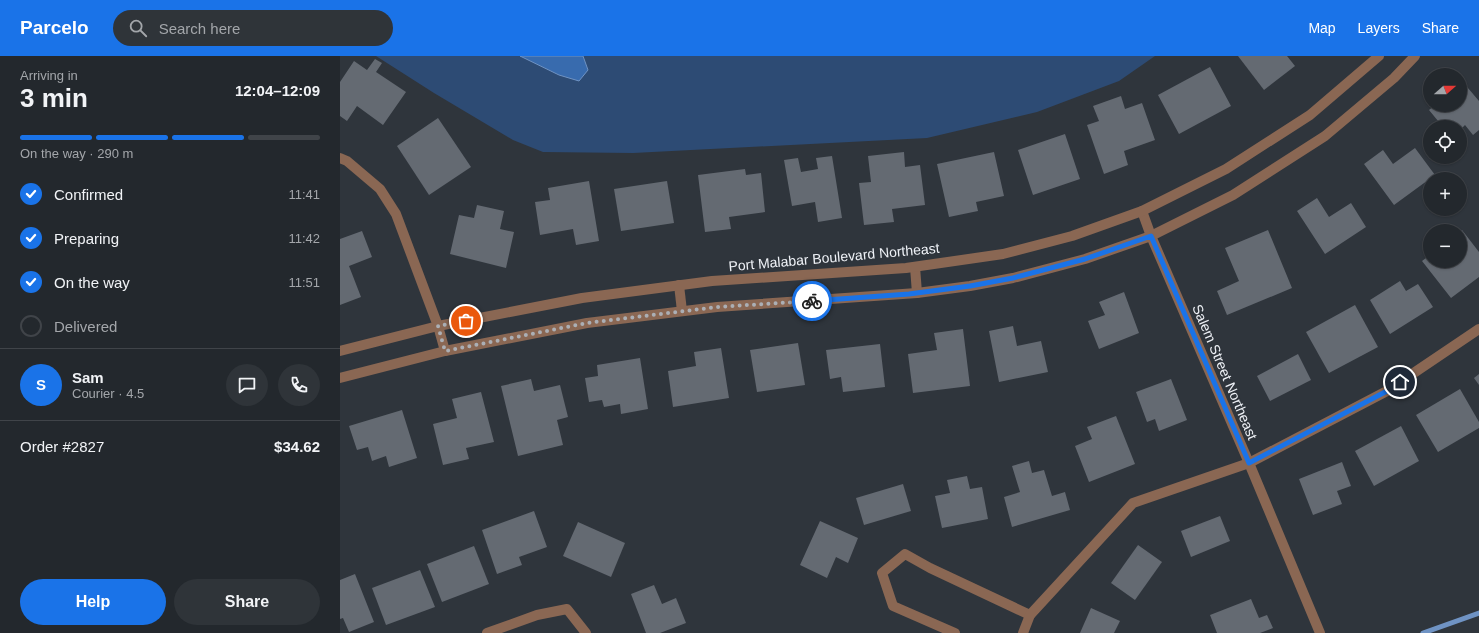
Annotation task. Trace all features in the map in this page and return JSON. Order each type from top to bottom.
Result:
[{"type":"street","name":"Port Malabar Boulevard Northeast","points":[[340,351],[438,326],[582,298],[712,281],[915,267],[1003,254],[1072,236],[1142,211],[1226,169],[1310,115],[1379,56]]},
{"type":"street","points":[[340,378],[445,351],[587,323],[717,307],[918,293],[1013,278],[1085,259],[1151,236],[1233,195],[1325,136],[1394,78],[1415,56]]},
{"type":"street","points":[[340,158],[347,161],[380,190],[396,214],[438,326],[445,351]]},
{"type":"street","name":"Salem Street Northeast","points":[[1142,211],[1151,236],[1249,463],[1320,633]]},
{"type":"street","points":[[915,267],[918,293]]},
{"type":"street","points":[[679,285],[682,311]]},
{"type":"street","points":[[1023,633],[1030,615],[1133,503],[1249,463],[1387,391],[1479,328]]},
{"type":"street","points":[[955,633],[893,606],[882,573],[905,554],[930,568],[1030,615]]},
{"type":"street","points":[[487,633],[537,615],[567,610],[586,633]]},
{"type":"shaded area","points":[[376,56],[520,56],[559,75],[588,70],[583,56],[1155,56],[1119,81],[1037,112],[927,138],[633,153],[543,152],[513,140],[434,93]]},
{"type":"shaded area","points":[[520,56],[583,56],[588,70],[579,81],[559,75]]},
{"type":"building","points":[[1238,56],[1287,56],[1295,66],[1264,90]]},
{"type":"building","points":[[375,59],[382,63],[376,72],[406,92],[383,125],[357,106],[347,121],[340,116],[340,82],[354,61],[367,70]]},
{"type":"building","points":[[1210,67],[1231,106],[1179,134],[1158,95]]},
{"type":"building","points":[[1467,87],[1479,101],[1479,130],[1473,135],[1467,128],[1467,120],[1437,120],[1431,112],[1467,112]]},
{"type":"building","points":[[1121,96],[1125,109],[1142,103],[1155,140],[1124,151],[1128,165],[1104,174],[1087,125],[1099,121],[1093,106]]},
{"type":"building","points":[[438,118],[471,167],[429,195],[397,146]]},
{"type":"building","points":[[1065,134],[1080,179],[1033,195],[1018,150]]},
{"type":"building","points":[[1415,148],[1423,159],[1423,164],[1427,164],[1433,172],[1423,172],[1423,184],[1394,205],[1364,164],[1383,150],[1393,164]]},
{"type":"building","points":[[904,152],[905,167],[920,165],[925,205],[892,209],[894,222],[864,225],[859,183],[871,182],[868,156]]},
{"type":"building","points":[[994,152],[1004,196],[976,202],[978,211],[949,217],[937,164]]},
{"type":"building","points":[[832,156],[842,218],[818,222],[815,202],[792,206],[784,160],[798,158],[801,172],[818,169],[816,158]]},
{"type":"building","points":[[745,169],[746,175],[761,173],[765,212],[729,217],[731,229],[705,232],[698,175]]},
{"type":"building","points":[[589,181],[599,241],[576,245],[573,229],[540,235],[535,202],[550,200],[548,188]]},
{"type":"building","points":[[667,181],[674,223],[621,231],[614,189]]},
{"type":"building","points":[[1317,198],[1329,217],[1351,203],[1366,227],[1325,254],[1297,211]]},
{"type":"building","points":[[477,205],[504,211],[500,229],[514,232],[506,268],[450,254],[459,215],[474,218]]},
{"type":"building","points":[[1268,230],[1292,288],[1227,315],[1217,291],[1239,281],[1225,248]]},
{"type":"building","points":[[362,231],[372,257],[349,266],[361,297],[340,305],[340,239]]},
{"type":"building","points":[[1467,236],[1479,252],[1479,277],[1451,298],[1427,268],[1467,268]]},
{"type":"building","points":[[1400,281],[1406,291],[1418,284],[1433,307],[1390,334],[1370,300]]},
{"type":"building","points":[[1124,292],[1139,333],[1099,349],[1088,321],[1105,315],[1099,302]]},
{"type":"building","points":[[1355,305],[1378,347],[1329,373],[1306,332]]},
{"type":"building","points":[[1013,326],[1017,346],[1041,341],[1048,372],[999,382],[989,331]]},
{"type":"building","points":[[963,329],[970,386],[913,393],[908,354],[937,350],[934,333]]},
{"type":"building","points":[[798,343],[805,385],[757,392],[750,350]]},
{"type":"building","points":[[880,344],[885,387],[843,392],[841,377],[830,379],[826,350]]},
{"type":"building","points":[[721,348],[729,398],[673,407],[668,371],[696,366],[694,352]]},
{"type":"building","points":[[1298,354],[1311,380],[1270,401],[1257,376]]},
{"type":"building","points":[[640,358],[648,409],[621,414],[620,404],[604,407],[602,400],[589,402],[585,378],[598,376],[597,365]]},
{"type":"building","points":[[1479,374],[1479,385],[1474,378]]},
{"type":"building","points":[[531,379],[534,391],[560,385],[568,417],[557,420],[563,445],[518,456],[501,386]]},
{"type":"building","points":[[1171,379],[1187,420],[1159,431],[1155,419],[1147,422],[1136,392]]},
{"type":"building","points":[[1460,389],[1479,422],[1479,428],[1438,452],[1416,415]]},
{"type":"building","points":[[481,392],[494,442],[466,448],[469,459],[443,465],[433,424],[457,418],[452,399]]},
{"type":"building","points":[[402,410],[417,458],[389,467],[386,456],[372,461],[368,447],[357,450],[349,426]]},
{"type":"building","points":[[1116,416],[1135,464],[1089,482],[1075,446],[1092,439],[1087,427]]},
{"type":"building","points":[[1401,426],[1419,461],[1374,486],[1355,451]]},
{"type":"building","points":[[1029,461],[1032,473],[1044,470],[1052,496],[1065,492],[1070,510],[1012,527],[1004,497],[1020,492],[1012,466]]},
{"type":"building","points":[[1342,462],[1351,486],[1337,491],[1342,504],[1313,515],[1299,479]]},
{"type":"building","points":[[967,476],[970,489],[982,487],[988,519],[942,528],[935,496],[950,493],[947,480]]},
{"type":"building","points":[[903,484],[911,511],[864,525],[856,498]]},
{"type":"building","points":[[534,511],[547,547],[519,557],[522,565],[497,574],[482,530]]},
{"type":"building","points":[[1220,516],[1230,541],[1191,557],[1181,531]]},
{"type":"building","points":[[820,521],[858,538],[848,563],[836,557],[827,578],[800,565]]},
{"type":"building","points":[[578,522],[625,543],[611,577],[563,556]]},
{"type":"building","points":[[1138,545],[1162,562],[1135,600],[1111,583]]},
{"type":"building","points":[[474,546],[489,584],[442,602],[427,564]]},
{"type":"building","points":[[420,570],[435,607],[386,625],[372,588]]},
{"type":"building","points":[[355,574],[374,622],[349,632],[343,618],[340,619],[340,580]]},
{"type":"building","points":[[654,585],[662,604],[676,598],[686,623],[660,633],[646,633],[631,594]]},
{"type":"building","points":[[1251,599],[1259,618],[1267,615],[1273,628],[1260,633],[1217,633],[1210,615]]},
{"type":"building","points":[[1091,608],[1120,621],[1114,633],[1080,633]]},
{"type":"waterway","points":[[1423,633],[1479,613]]},
{"type":"way so far","points":[[466,321],[438,326],[445,351],[587,323],[717,307],[812,301]]},
{"type":"route","points":[[812,301],[909,294],[970,286],[1013,278],[1085,259],[1151,236],[1249,463],[1387,391],[1400,382]]}]
